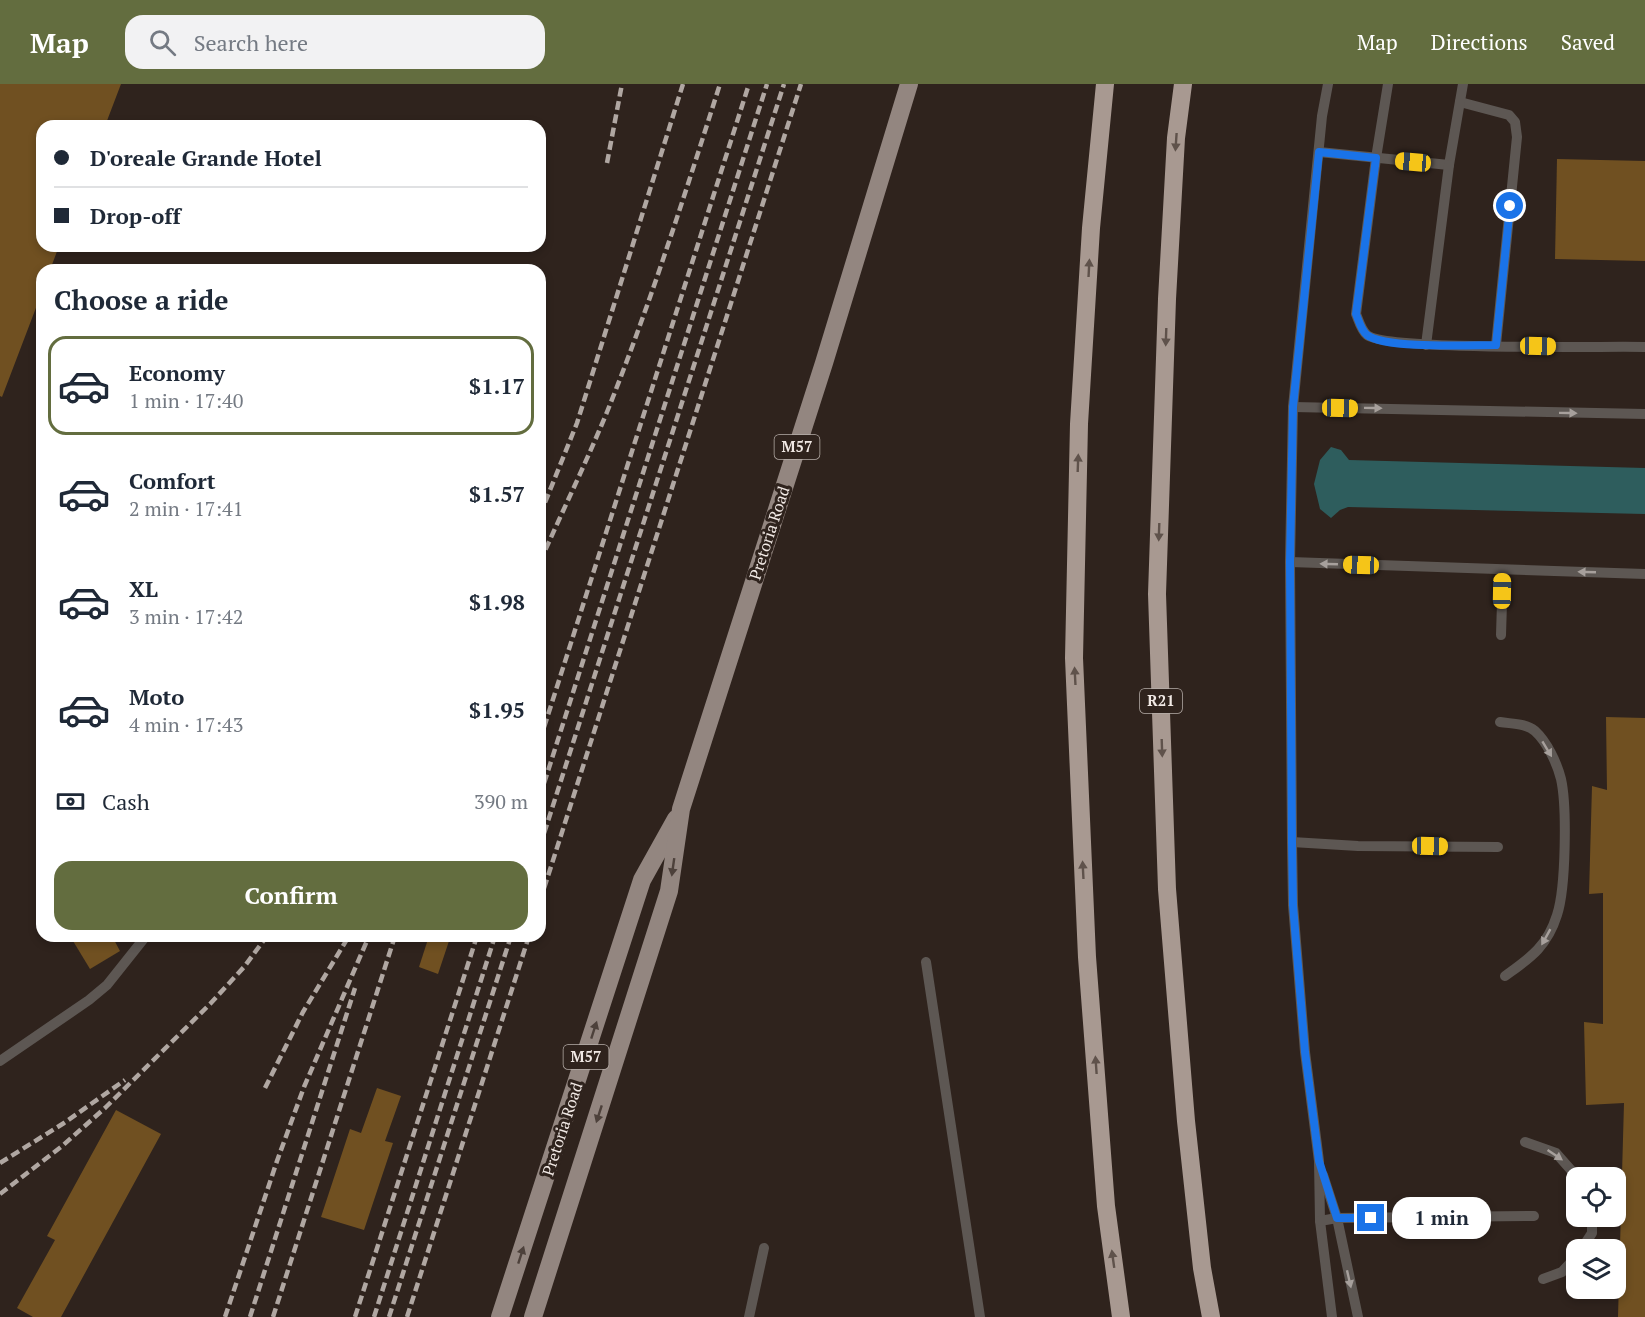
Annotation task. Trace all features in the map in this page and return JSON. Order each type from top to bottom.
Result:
[{"type":"highway","points":[[1105,84],[1091,228],[1079,424],[1074,658],[1087,957],[1106,1206],[1121,1317]]},
{"type":"highway","name":"R21","points":[[1183,84],[1176,138],[1167,299],[1157,594],[1167,889],[1186,1121],[1202,1268],[1211,1317]]},
{"type":"main road","name":"Pretoria Road","points":[[533,1317],[669,891],[681,809],[824,363],[909,84]]},
{"type":"main road","name":"Pretoria Road","points":[[500,1317],[642,880],[681,809]]},
{"type":"lane","points":[[1328,84],[1322,116],[1293,407],[1290,562],[1293,905],[1305,1052],[1319,1161],[1320,1221],[1332,1317]]},
{"type":"lane","points":[[1388,84],[1356,314],[1360,326],[1367,335],[1386,341],[1426,345],[1645,347]]},
{"type":"lane","points":[[1426,345],[1449,165],[1463,84]]},
{"type":"lane","points":[[1460,102],[1509,115],[1515,122],[1517,137],[1496,345]]},
{"type":"lane","points":[[1319,152],[1449,165]]},
{"type":"lane","points":[[1293,407],[1645,414]]},
{"type":"lane","points":[[1290,562],[1645,574]]},
{"type":"lane","points":[[1501,635],[1503,570]]},
{"type":"lane","points":[[1500,722],[1527,726],[1536,732],[1549,749],[1561,777],[1564,822],[1561,894],[1557,916],[1536,953],[1505,976]]},
{"type":"lane","points":[[1292,842],[1358,846],[1498,847]]},
{"type":"lane","points":[[0,1061],[89,1000],[107,985],[141,942]]},
{"type":"lane","points":[[926,962],[981,1317]]},
{"type":"lane","points":[[1525,1142],[1556,1153],[1568,1167]]},
{"type":"lane","points":[[1319,1161],[1337,1218],[1358,1317]]},
{"type":"lane","points":[[1320,1221],[1337,1218],[1534,1216]]},
{"type":"lane","points":[[748,1317],[764,1248]]},
{"type":"lane","points":[[1543,1279],[1562,1272],[1566,1268]]},
{"type":"water","points":[[1331,447],[1341,450],[1349,460],[1645,468],[1645,514],[1348,507],[1340,510],[1331,518],[1320,509],[1314,484],[1320,460]]},
{"type":"building","points":[[0,84],[121,84],[107,120],[36,120],[36,252],[57,252],[52,264],[36,264],[36,308],[2,397],[0,396]]},
{"type":"building","points":[[1557,159],[1645,161],[1645,261],[1555,259]]},
{"type":"building","points":[[1606,717],[1645,718],[1645,1317],[1618,1317],[1619,1299],[1626,1299],[1626,1239],[1620,1239],[1621,1227],[1626,1227],[1626,1167],[1622,1167],[1624,1103],[1586,1105],[1584,1022],[1603,1024],[1603,893],[1589,894],[1592,786],[1607,790]]},
{"type":"building","points":[[74,942],[115,942],[120,951],[90,969]]},
{"type":"building","points":[[427,942],[449,942],[438,974],[419,967]]},
{"type":"building","points":[[377,1088],[401,1096],[385,1141],[393,1143],[364,1230],[321,1217],[350,1129],[361,1133]]},
{"type":"building","points":[[116,1110],[161,1134],[61,1317],[33,1317],[17,1308],[55,1240],[47,1236]]},
{"type":"railway","points":[[607,163],[622,84]]},
{"type":"railway","points":[[546,500],[577,423],[683,84]]},
{"type":"railway","points":[[546,549],[623,372],[720,84]]},
{"type":"railway","points":[[546,721],[749,84]]},
{"type":"railway","points":[[546,777],[767,84]]},
{"type":"railway","points":[[546,827],[784,84]]},
{"type":"railway","points":[[546,882],[801,84]]},
{"type":"railway","points":[[0,1194],[61,1147],[105,1108],[210,1004],[244,967],[263,942]]},
{"type":"railway","points":[[265,1088],[303,1012],[345,942]]},
{"type":"railway","points":[[225,1317],[304,1087],[366,942]]},
{"type":"railway","points":[[273,1317],[393,942]]},
{"type":"railway","points":[[355,1317],[475,942]]},
{"type":"railway","points":[[374,1317],[493,942]]},
{"type":"railway","points":[[389,1317],[509,942]]},
{"type":"railway","points":[[407,1317],[527,942]]},
{"type":"railway","points":[[250,1317],[355,988]]},
{"type":"railway","points":[[0,1163],[64,1123],[125,1080]]},
{"type":"route","points":[[1371,1218],[1337,1218],[1319,1161],[1305,1052],[1293,905],[1290,562],[1293,407],[1319,152],[1376,158],[1356,314],[1360,326],[1367,335],[1386,341],[1426,345],[1496,345],[1510,206]]}]
